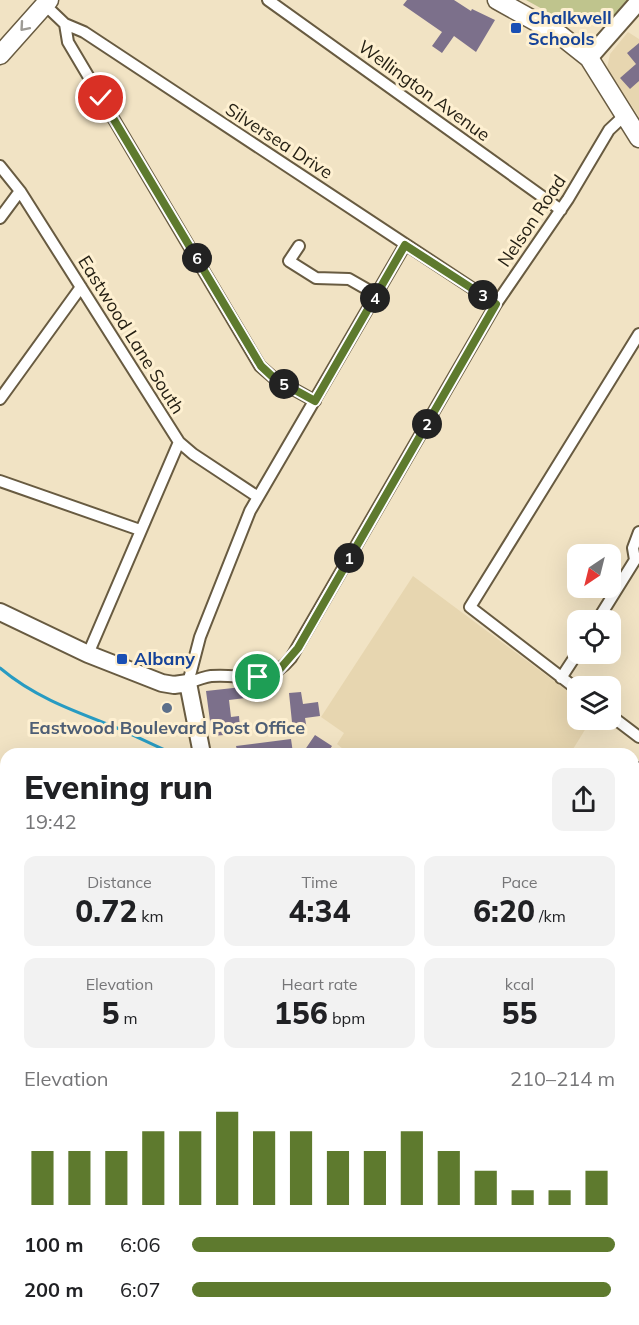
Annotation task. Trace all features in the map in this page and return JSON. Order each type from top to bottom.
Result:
[{"type":"main road","points":[[497,0],[560,35],[589,58],[639,138]]},
{"type":"main road","points":[[0,55],[47,2]]},
{"type":"street","name":"Wellington Avenue","points":[[268,0],[561,210]]},
{"type":"street","name":"Silversea Drive","points":[[47,2],[65,24],[84,32],[496,304]]},
{"type":"street","points":[[589,58],[638,5]]},
{"type":"street","points":[[65,24],[68,42],[261,366],[275,379],[315,401]]},
{"type":"street","name":"Nelson Road","points":[[188,682],[209,676],[243,678],[267,676],[279,670],[291,658],[496,304],[561,210],[609,130],[626,114]]},
{"type":"street","name":"Eastwood Lane South","points":[[0,166],[20,191],[179,442],[193,454],[258,497]]},
{"type":"street","points":[[0,218],[20,191]]},
{"type":"street","points":[[201,748],[188,682],[200,637],[258,497],[405,245]]},
{"type":"street","points":[[299,246],[288,261],[307,273],[325,280],[349,279],[377,295]]},
{"type":"street","points":[[0,399],[81,287]]},
{"type":"street","points":[[567,682],[470,607],[639,334]]},
{"type":"street","points":[[88,654],[179,442]]},
{"type":"street","points":[[0,481],[140,530]]},
{"type":"street","points":[[604,610],[637,559],[633,548],[639,532]]},
{"type":"street","points":[[0,612],[88,654],[162,683],[174,685],[188,682]]},
{"type":"street","points":[[561,678],[570,664]]},
{"type":"street","points":[[621,723],[639,736]]},
{"type":"shaded area","points":[[628,32],[639,39],[639,117],[607,68],[610,54]]},
{"type":"shaded area","points":[[413,576],[567,691],[567,730],[585,730],[574,748],[342,748],[337,744],[344,733],[321,717]]},
{"type":"green space","points":[[526,0],[627,0],[612,20],[575,27]]},
{"type":"building","points":[[407,0],[454,0],[471,11],[472,9],[495,20],[476,52],[454,36],[442,53],[432,46],[442,32],[403,5]]},
{"type":"building","points":[[639,43],[639,81],[630,89],[620,78],[636,64],[627,53]]},
{"type":"building","points":[[260,685],[261,696],[229,700],[231,717],[239,716],[240,728],[224,730],[224,735],[212,736],[206,691]]},
{"type":"building","points":[[301,692],[303,704],[318,702],[320,716],[305,718],[307,730],[293,732],[289,693]]},
{"type":"building","points":[[315,735],[332,746],[331,748],[306,748]]},
{"type":"building","points":[[291,739],[292,748],[236,748],[236,746]]},
{"type":"waterway","points":[[0,668],[26,687],[53,701],[161,748]]},
{"type":"place","name":"Chalkwell Schools","points":[[516,28]]},
{"type":"place","name":"Albany","points":[[122,659]]},
{"type":"place","name":"Eastwood Boulevard Post Office","points":[[167,708]]},
{"type":"route","points":[[101,98],[261,366],[275,379],[315,401],[405,245],[496,304],[298,648],[279,670],[258,677]]}]
